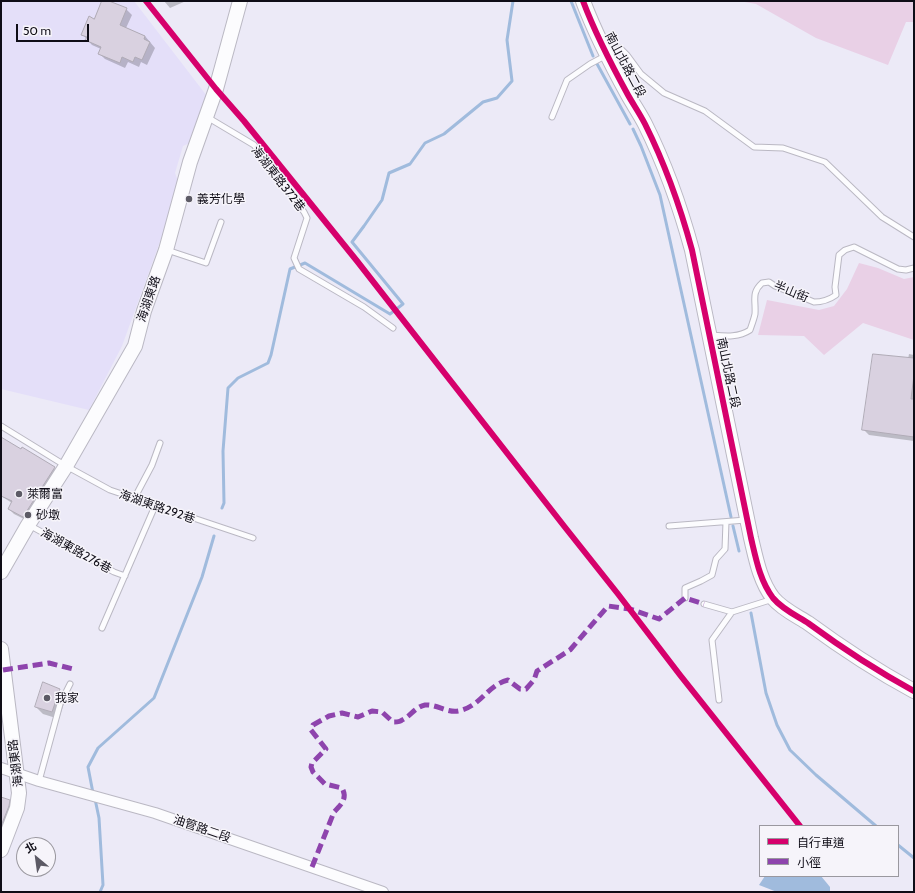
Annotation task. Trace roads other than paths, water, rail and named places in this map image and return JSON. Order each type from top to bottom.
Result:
[{"type":"street","name":"海湖東路","points":[[1,572],[28,525],[66,466],[135,346],[144,311],[166,250],[190,162],[216,89],[240,1]]},
{"type":"street","name":"南山北路二段","points":[[582,1],[607,55],[657,150],[680,207],[692,250],[747,520],[757,564],[764,583],[774,599],[787,609],[842,648],[914,691]]},
{"type":"street","name":"海湖東路","points":[[1,649],[2,674],[19,794],[17,808],[1,850]]},
{"type":"street","name":"油管路二段","points":[[1,768],[39,781],[155,813],[383,892]]},
{"type":"lane","points":[[552,117],[567,80],[590,64],[620,48],[641,74],[664,93],[705,111],[754,146],[783,148],[825,162],[882,217],[914,237]]},
{"type":"lane","name":"海湖東路372巷","points":[[207,117],[254,146],[304,212],[307,218],[294,258],[300,269],[364,307],[393,328]]},
{"type":"lane","points":[[166,250],[206,263],[221,222]]},
{"type":"lane","name":"半山街","points":[[709,335],[734,336],[750,330],[755,315],[754,293],[762,282],[769,282],[775,286],[814,302],[829,300],[836,295],[835,287],[839,255],[845,250],[854,247],[898,269],[906,270],[914,268]]},
{"type":"lane","name":"海湖東路292巷","points":[[1,426],[66,466],[110,490],[253,538]]},
{"type":"lane","points":[[134,499],[152,464],[160,442]]},
{"type":"lane","name":"海湖東路276巷","points":[[102,628],[155,506]]},
{"type":"lane","points":[[669,526],[747,520]]},
{"type":"lane","points":[[685,598],[685,588],[701,582],[712,575],[716,558],[725,549],[726,522]]},
{"type":"lane","name":"海湖東路276巷","points":[[28,525],[114,572],[125,576]]},
{"type":"lane","points":[[704,604],[732,612],[774,599]]},
{"type":"lane","points":[[719,700],[712,640],[732,612]]},
{"type":"lane","points":[[39,781],[60,704],[70,684]]},
{"type":"water","points":[[764,877],[822,877],[830,887],[830,892],[777,892],[759,885]]},
{"type":"waterway","points":[[222,508],[224,503],[223,451],[228,388],[238,378],[268,363],[290,269],[305,263],[390,314],[403,304],[352,242],[382,200],[389,173],[410,164],[425,143],[444,134],[483,102],[497,98],[512,81],[507,40],[513,1]]},
{"type":"waterway","points":[[571,1],[593,56]]},
{"type":"waterway","points":[[596,62],[630,124]]},
{"type":"waterway","points":[[633,129],[660,195],[731,517]]},
{"type":"waterway","points":[[733,526],[739,551]]},
{"type":"waterway","points":[[93,793],[88,767],[98,748],[154,698],[202,577],[214,536]]},
{"type":"waterway","points":[[751,613],[766,693],[777,725],[790,750],[816,775],[875,825]]},
{"type":"waterway","points":[[95,799],[99,818],[103,885],[100,892]]},
{"type":"waterway","points":[[899,846],[914,858]]},
{"type":"place","name":"義芳化學","points":[[189,199]]},
{"type":"place","name":"萊爾富","points":[[19,494]]},
{"type":"place","name":"砂墩","points":[[28,515]]},
{"type":"place","name":"我家","points":[[47,698]]}]
